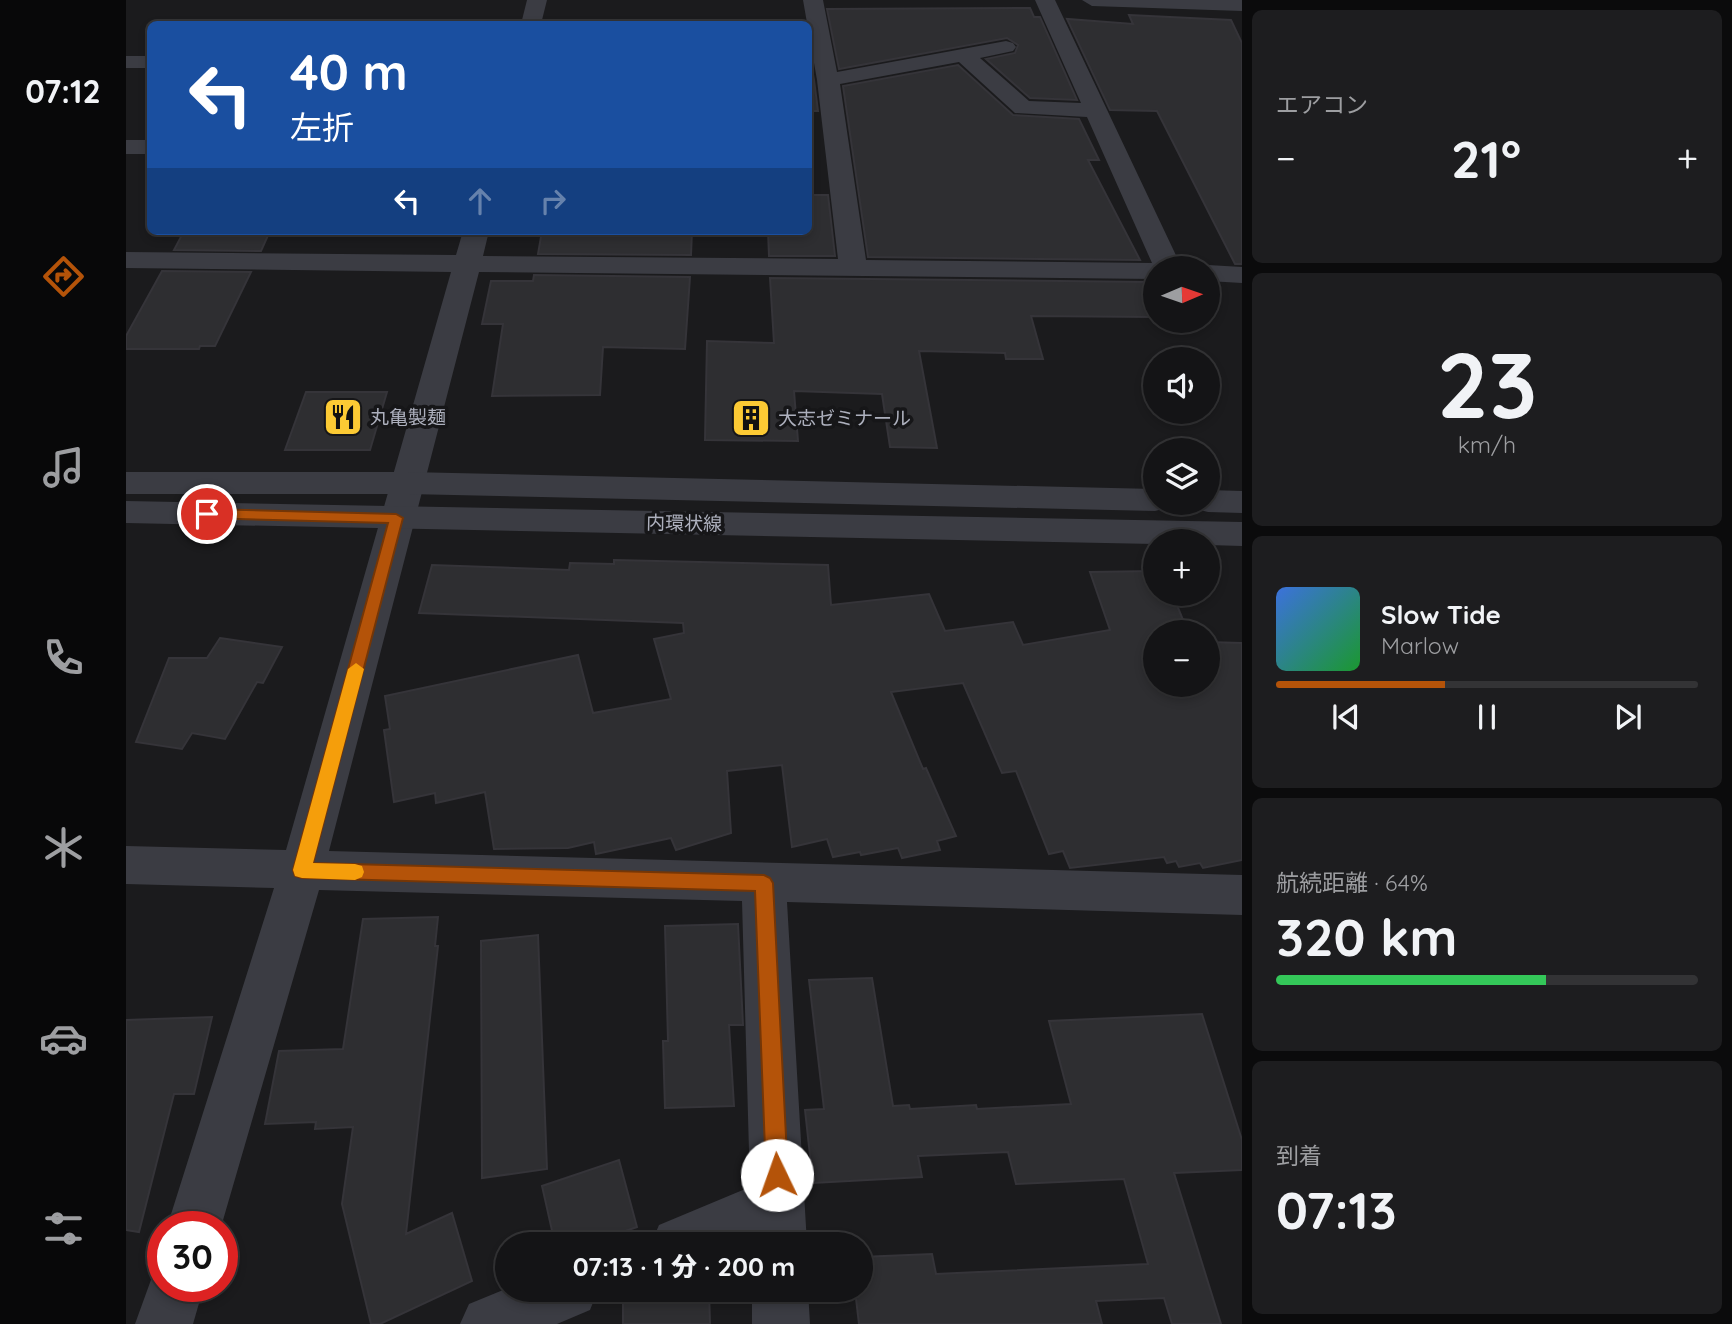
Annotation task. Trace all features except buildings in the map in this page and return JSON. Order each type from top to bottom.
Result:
[{"type":"street","points":[[532,21],[537,0]]},
{"type":"street","points":[[813,0],[828,80],[853,268]]},
{"type":"street","points":[[1045,0],[1163,256]]},
{"type":"street","points":[[1092,0],[1242,5]]},
{"type":"street","points":[[828,80],[1006,47]]},
{"type":"street","points":[[965,56],[1023,108],[1096,110]]},
{"type":"street","points":[[126,62],[147,62]]},
{"type":"street","points":[[126,147],[147,147]]},
{"type":"street","points":[[199,1211],[302,870],[475,235]]},
{"type":"street","points":[[126,260],[1143,271]]},
{"type":"street","points":[[1220,274],[1242,275]]},
{"type":"street","name":"内環状線","points":[[126,484],[402,501],[1242,534]]},
{"type":"street","name":"内環状線","points":[[126,512],[402,501],[1143,500]]},
{"type":"street","points":[[1220,501],[1242,502]]},
{"type":"street","points":[[126,865],[1242,895]]},
{"type":"street","points":[[736,1232],[779,1223],[764,883]]},
{"type":"street","points":[[164,1324],[171,1302]]},
{"type":"street","points":[[489,1324],[541,1302]]},
{"type":"street","points":[[780,1302],[781,1324]]},
{"type":"slow traffic","points":[[355,872],[302,870],[356,669]]},
{"type":"place","name":"丸亀製麺","points":[[343,417]]},
{"type":"place","name":"大志ゼミナール","points":[[751,418]]},
{"type":"route","points":[[207,514],[396,518],[302,870],[764,883],[777,1175]]}]
